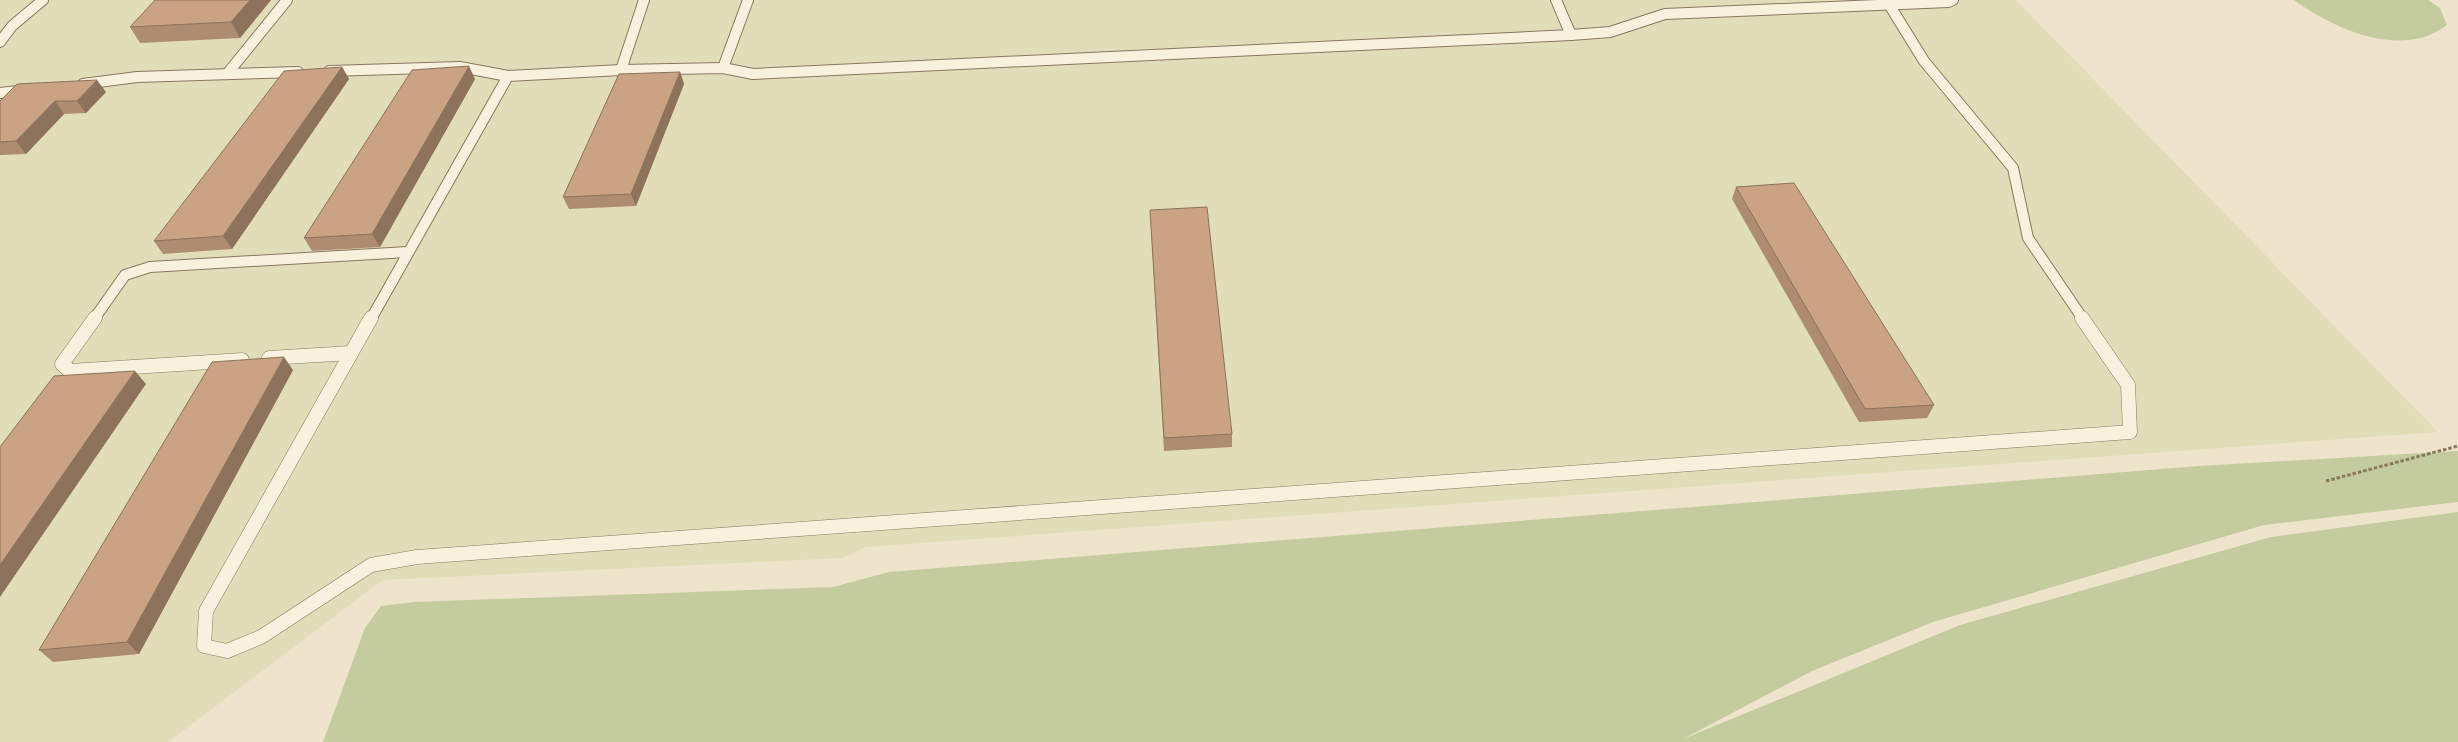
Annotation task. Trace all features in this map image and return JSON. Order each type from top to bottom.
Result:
[{"type":"lane","points":[[0,42],[12,26],[43,0]]},
{"type":"lane","points":[[227,74],[287,0]]},
{"type":"lane","points":[[621,70],[644,0]]},
{"type":"lane","points":[[723,68],[748,0]]},
{"type":"lane","points":[[1556,0],[1571,35]]},
{"type":"lane","points":[[320,71],[460,67],[508,76],[621,70],[723,68],[753,74],[1571,35],[1610,32],[1665,14],[1890,6],[1948,2],[1953,0]]},
{"type":"lane","points":[[508,76],[206,611],[204,646],[228,651],[260,637],[371,565],[417,557],[2130,432],[2128,385],[2028,238],[2014,168],[1924,61],[1890,6]]},
{"type":"lane","points":[[76,84],[137,77],[305,72]]},
{"type":"lane","points":[[0,93],[38,89]]},
{"type":"lane","points":[[351,353],[70,371],[62,364],[125,275],[150,267],[408,252]]},
{"type":"path","points":[[2326,480],[2458,446]]},
{"type":"shaded area","points":[[0,0],[2016,0],[2438,432],[866,547],[843,558],[383,580],[168,742],[0,742]]},
{"type":"green space","points":[[2294,0],[2428,0],[2440,8],[2447,25],[2429,35],[2410,40],[2389,40],[2348,30],[2310,11]]},
{"type":"green space","points":[[2458,451],[2458,502],[2264,525],[1933,622],[1812,671],[1683,739],[1960,625],[2271,537],[2458,512],[2458,742],[323,742],[365,628],[381,606],[414,602],[833,587],[889,572],[2199,466]]},
{"type":"building","points":[[155,0],[250,0],[231,22],[130,27]]},
{"type":"building","points":[[469,66],[372,234],[304,238],[412,70]]},
{"type":"building","points":[[342,67],[223,236],[154,241],[284,71]]},
{"type":"building","points":[[680,72],[631,194],[563,197],[619,74]]},
{"type":"building","points":[[97,80],[77,101],[55,101],[16,141],[0,142],[0,101],[17,84]]},
{"type":"building","points":[[1794,183],[1934,405],[1865,409],[1736,187]]},
{"type":"building","points":[[1207,207],[1232,434],[1164,438],[1150,210]]},
{"type":"building","points":[[284,357],[127,642],[39,650],[212,362]]},
{"type":"building","points":[[135,371],[0,565],[0,447],[54,376]]}]
